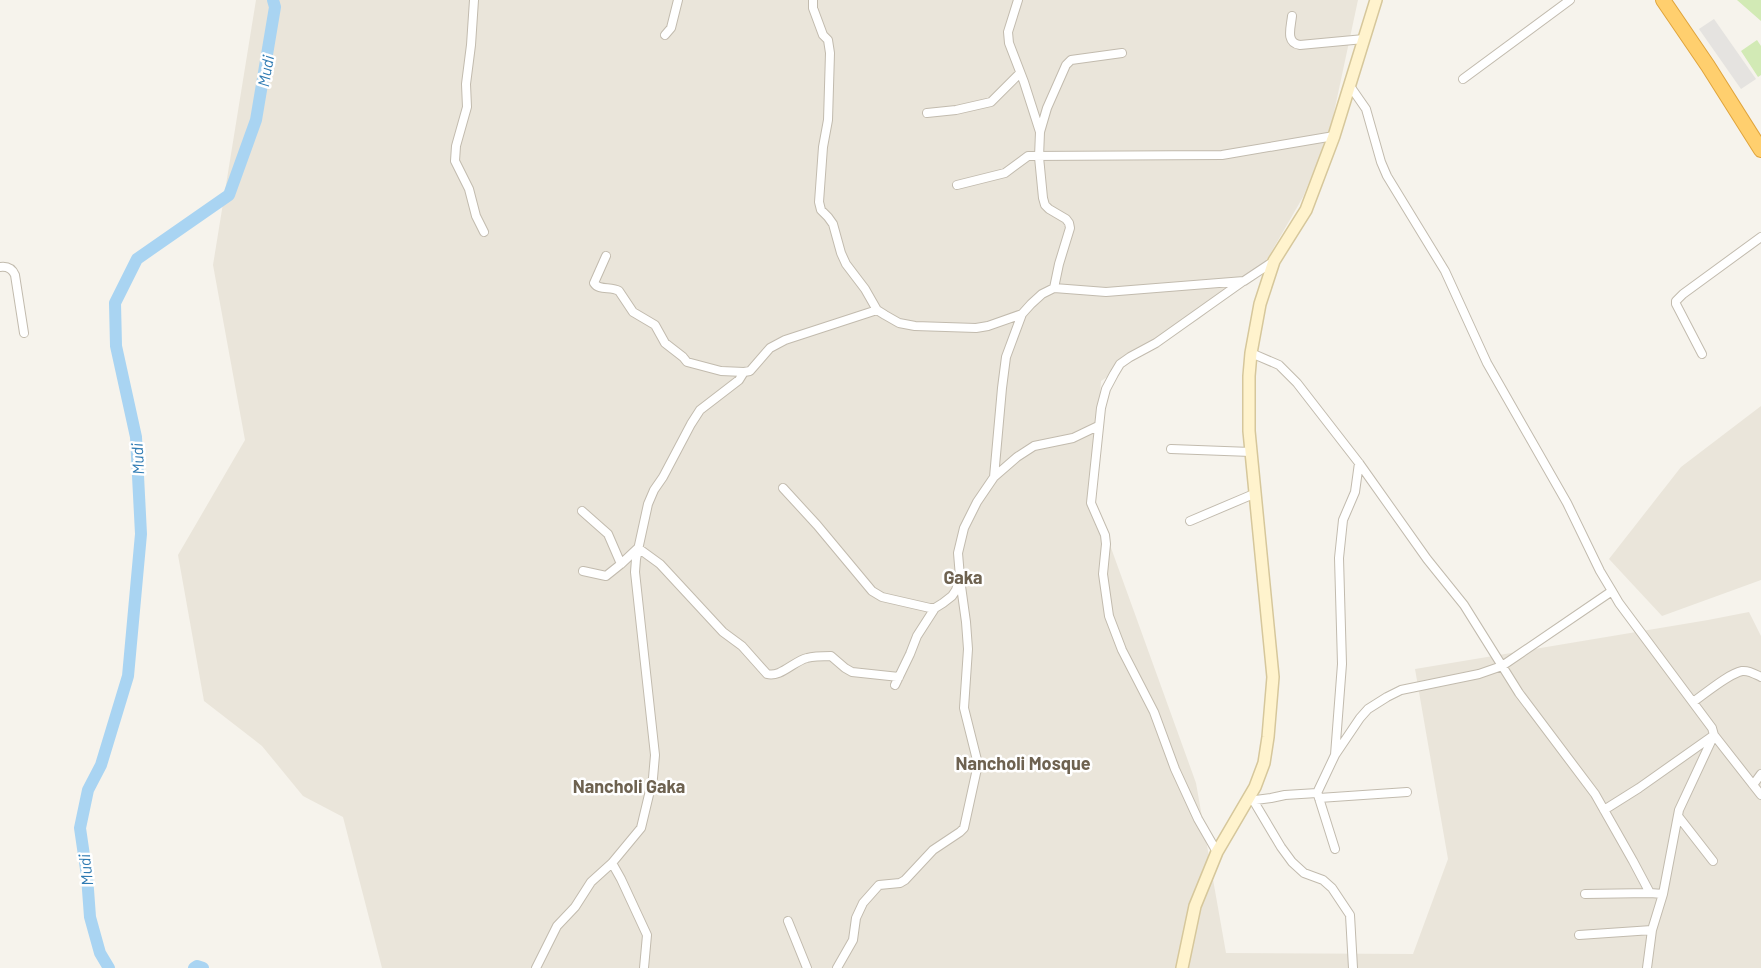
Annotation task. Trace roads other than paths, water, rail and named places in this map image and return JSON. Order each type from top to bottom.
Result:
[{"type":"highway","points":[[1663,0],[1708,66],[1761,150]]},
{"type":"street","points":[[474,0],[466,84],[467,107],[456,146],[454,161],[469,189],[476,216],[484,232]]},
{"type":"street","points":[[666,35],[672,24],[678,0]]},
{"type":"street","points":[[813,0],[813,8],[823,35],[828,40],[830,53],[828,120],[823,147],[819,202],[822,210],[833,224],[846,264],[865,289],[877,310],[899,323],[915,326],[956,328],[988,326],[1022,314]]},
{"type":"street","points":[[1018,0],[1008,32],[1009,43],[1040,132]]},
{"type":"street","points":[[1182,968],[1196,906],[1218,852],[1251,801],[1264,763],[1271,711],[1273,676],[1248,395],[1251,353],[1260,304],[1274,261],[1306,210],[1334,136],[1376,0]]},
{"type":"street","points":[[1463,79],[1570,0]]},
{"type":"street","points":[[1292,16],[1290,37],[1294,44],[1364,39]]},
{"type":"street","points":[[1054,288],[1070,228],[1066,219],[1049,209],[1042,198],[1039,157],[1040,132],[1052,94],[1070,60],[1122,52]]},
{"type":"street","points":[[928,113],[956,110],[991,102],[1020,72]]},
{"type":"street","points":[[1350,86],[1366,110],[1387,176],[1444,271],[1487,363],[1567,504],[1600,571],[1619,603],[1694,702],[1712,728],[1714,735],[1761,795]]},
{"type":"street","points":[[957,185],[1005,173],[1028,156],[1222,155],[1334,136]]},
{"type":"street","points":[[1702,354],[1676,301],[1761,237]]},
{"type":"street","points":[[606,256],[594,283],[596,286],[619,291],[633,312],[655,325],[665,343],[687,362],[721,371],[750,371],[764,354],[779,343],[803,333],[877,310]]},
{"type":"street","points":[[1218,852],[1194,811],[1175,769],[1154,712],[1122,650],[1109,616],[1103,574],[1105,535],[1091,503],[1098,426],[1106,389],[1120,364],[1130,356],[1156,344],[1274,261]]},
{"type":"street","points":[[0,267],[9,268],[15,275],[24,333]]},
{"type":"street","points":[[994,477],[1006,357],[1022,314],[1042,294],[1054,288],[1106,292],[1244,281]]},
{"type":"street","points":[[1251,353],[1279,365],[1297,383],[1359,463],[1427,559],[1464,605],[1519,693],[1595,794],[1650,893]]},
{"type":"street","points":[[536,968],[557,926],[575,907],[591,882],[612,863],[641,828],[655,764],[648,676],[635,572],[638,548],[651,497],[691,424],[700,410],[739,380],[744,372]]},
{"type":"street","points":[[837,968],[853,940],[859,910],[876,887],[881,884],[900,883],[906,880],[933,850],[964,828],[978,764],[964,708],[968,649],[958,552],[964,528],[977,502],[994,477],[1017,457],[1034,446],[1073,438],[1098,426]]},
{"type":"street","points":[[1171,449],[1252,452]]},
{"type":"street","points":[[1335,754],[1342,664],[1339,558],[1343,520],[1355,492],[1359,463]]},
{"type":"street","points":[[783,488],[817,525],[872,592],[882,598],[926,608],[935,608]]},
{"type":"street","points":[[1190,521],[1256,493]]},
{"type":"street","points":[[582,511],[608,534],[621,564]]},
{"type":"street","points":[[583,571],[606,576],[638,548]]},
{"type":"street","points":[[638,548],[660,564],[723,632],[742,646],[767,674],[779,672],[806,658],[831,656],[852,672],[899,677]]},
{"type":"street","points":[[895,685],[917,636],[935,608],[952,596],[960,577]]},
{"type":"street","points":[[1335,849],[1318,796],[1335,754],[1368,709],[1387,696],[1401,690],[1479,674],[1502,666],[1612,591]]},
{"type":"street","points":[[1694,702],[1741,671],[1752,672],[1761,677]]},
{"type":"street","points":[[1604,810],[1714,735]]},
{"type":"street","points":[[1646,968],[1652,930],[1663,894],[1678,816],[1714,735]]},
{"type":"street","points":[[1753,785],[1761,774]]},
{"type":"street","points":[[1251,801],[1286,794],[1318,796],[1407,792]]},
{"type":"street","points":[[1251,801],[1292,862],[1304,873],[1323,880],[1332,888],[1350,915],[1353,968]]},
{"type":"street","points":[[1678,816],[1713,861]]},
{"type":"street","points":[[612,863],[621,878],[647,935],[644,968]]},
{"type":"street","points":[[1585,894],[1663,894]]},
{"type":"street","points":[[788,922],[807,968]]},
{"type":"street","points":[[1580,935],[1652,930]]},
{"type":"waterway","name":"Mudi","points":[[109,968],[100,953],[90,917],[87,876],[80,828],[88,790],[101,765],[128,676],[141,534],[136,437],[116,346],[115,303],[137,259],[229,195],[256,120],[275,7],[273,0]]},
{"type":"waterway","name":"Mudi","points":[[194,968],[197,966],[203,968]]},
{"type":"district","name":"Gaka","points":[[963,577]]},
{"type":"district","name":"Nancholi Mosque","points":[[1023,763]]},
{"type":"district","name":"Nancholi Gaka","points":[[629,786]]}]
